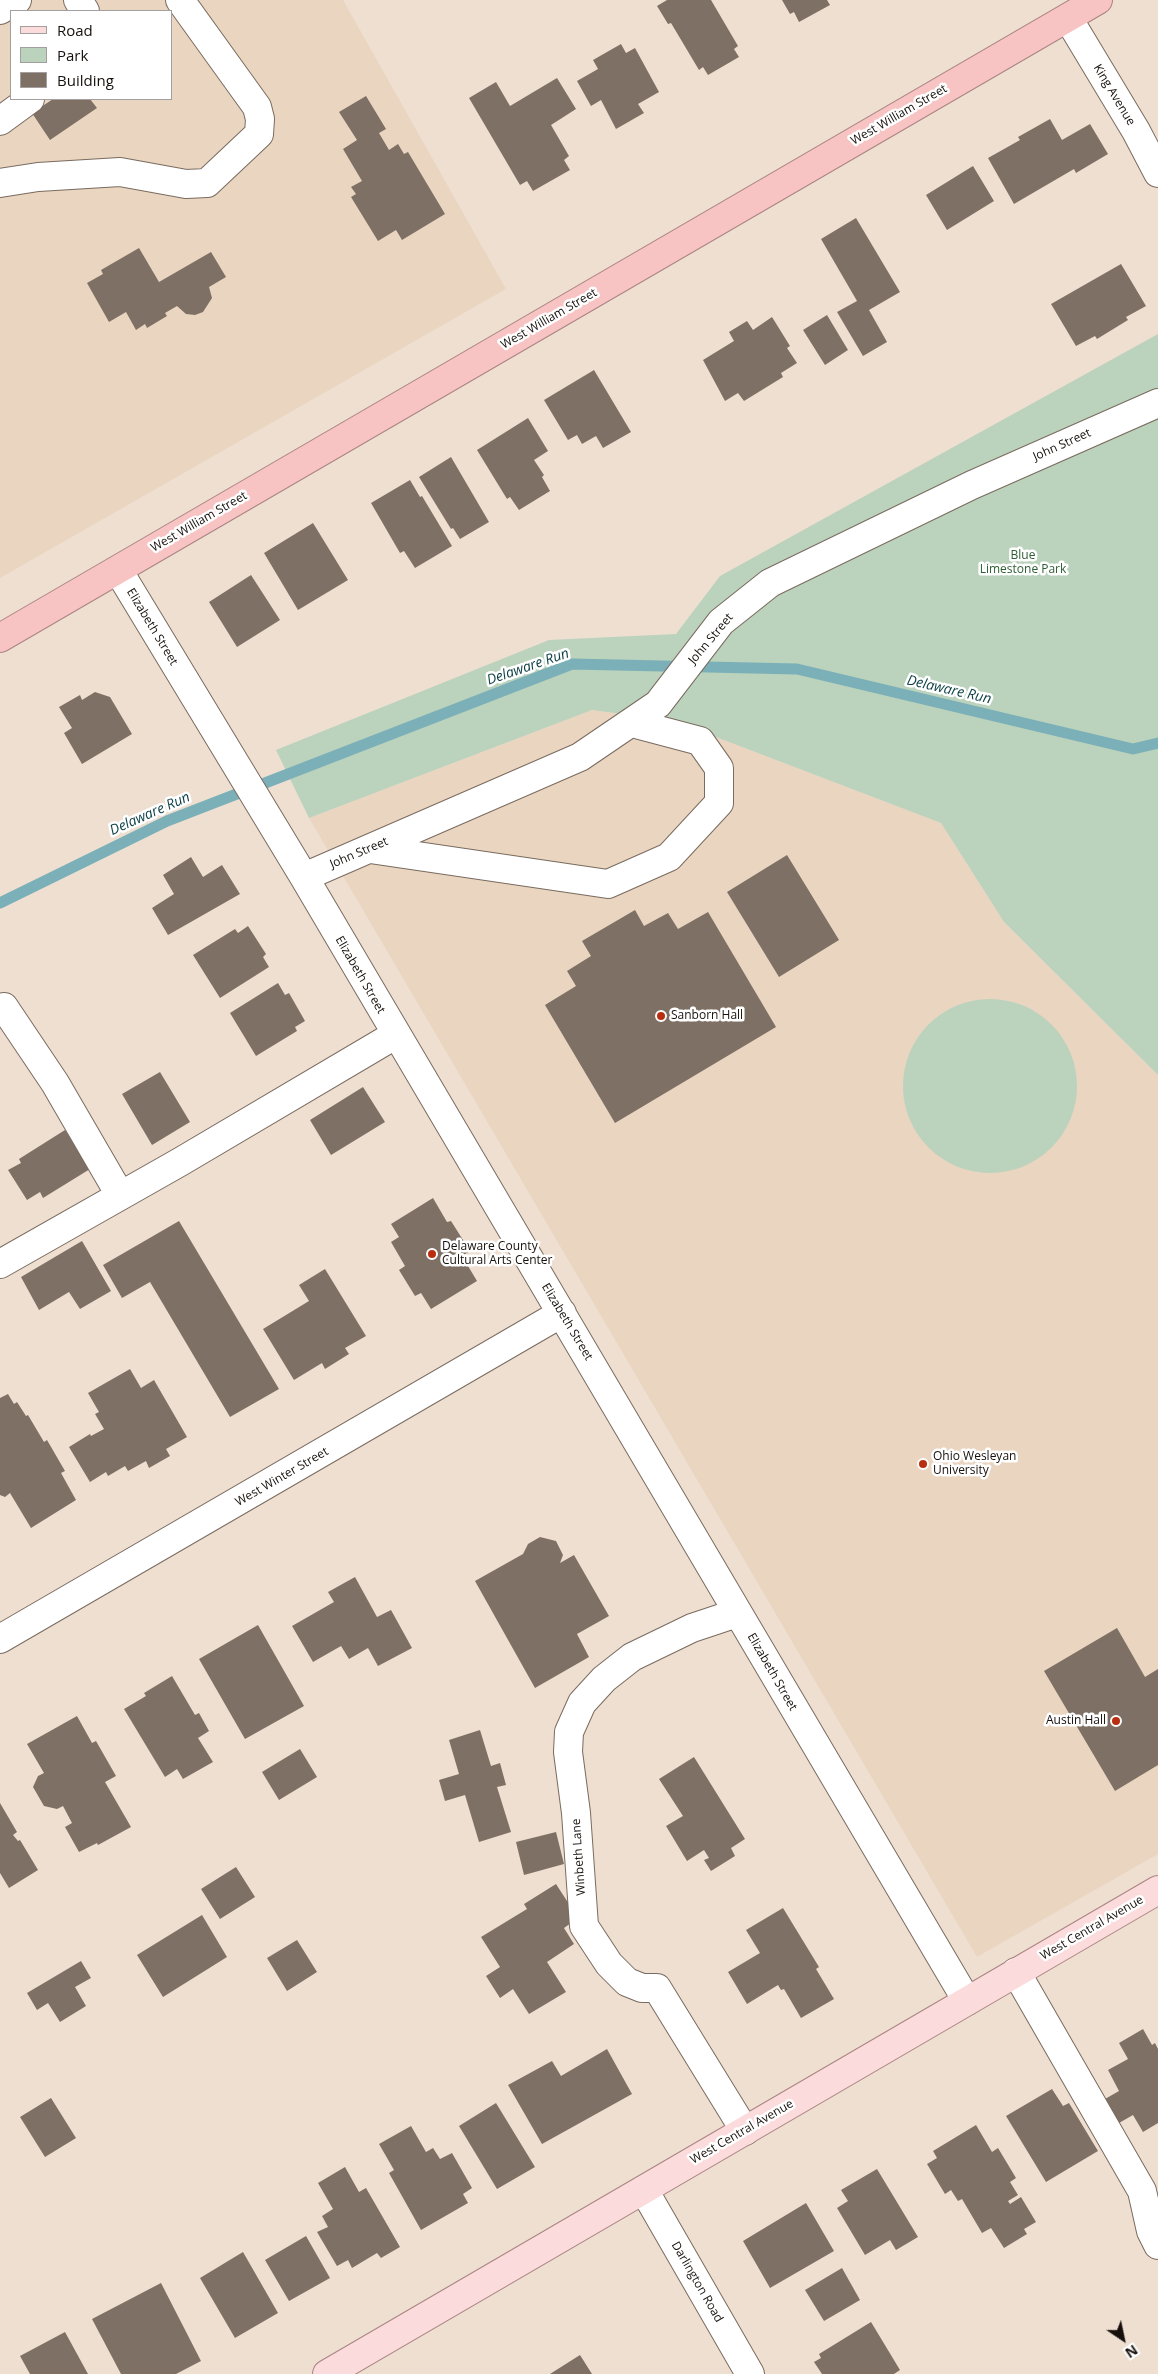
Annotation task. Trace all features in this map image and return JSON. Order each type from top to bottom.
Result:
[{"type":"highway","name":"West William Street","points":[[0,638],[1098,0]]},
{"type":"main road","name":"West Central Avenue","points":[[327,2374],[1158,1890]]},
{"type":"street","points":[[0,10],[17,0]]},
{"type":"street","points":[[0,183],[38,177],[120,172],[186,184],[207,182],[247,147],[259,134],[260,119],[257,107],[180,0]]},
{"type":"street","name":"King Avenue","points":[[1068,18],[1136,132],[1158,173]]},
{"type":"street","points":[[0,121],[29,100]]},
{"type":"street","name":"John Street","points":[[304,877],[580,757],[632,724],[658,704],[721,622],[746,600],[770,583],[972,485],[1158,403]]},
{"type":"street","name":"Elizabeth Street","points":[[118,570],[304,877],[967,2000]]},
{"type":"street","points":[[370,849],[608,884],[669,857],[719,803],[719,768],[700,740],[632,724]]},
{"type":"street","points":[[4,1007],[55,1082],[120,1196]]},
{"type":"street","points":[[0,1264],[396,1035]]},
{"type":"street","name":"West Winter Street","points":[[0,1639],[562,1312]]},
{"type":"street","name":"Winbeth Lane","points":[[737,1613],[692,1628],[632,1657],[604,1679],[582,1703],[569,1732],[568,1752],[576,1813],[584,1926],[609,1964],[627,1982],[642,1988],[657,1988],[745,2131]]},
{"type":"street","points":[[1016,1972],[1142,2191],[1151,2231],[1158,2245]]},
{"type":"street","name":"Darlington Road","points":[[644,2190],[750,2374]]},
{"type":"shaded area","points":[[0,0],[343,0],[506,289],[0,578]]},
{"type":"shaded area","name":"Ohio Wesleyan University","points":[[592,710],[674,721],[941,823],[1004,922],[1158,1075],[1158,1854],[977,1957],[309,818]]},
{"type":"green space","name":"Blue Limestone Park","points":[[1158,334],[1158,1075],[1004,922],[941,823],[674,721],[592,710],[309,818],[276,750],[549,640],[676,634],[720,576]]},
{"type":"green space","points":[[990,999],[1007,1001],[1023,1006],[1045,1019],[1057,1031],[1073,1061],[1077,1086],[1075,1103],[1070,1119],[1057,1141],[1045,1153],[1015,1169],[990,1173],[973,1171],[957,1166],[935,1153],[923,1141],[907,1111],[903,1086],[905,1069],[910,1053],[923,1031],[935,1019],[965,1003]]},
{"type":"building","points":[[667,0],[711,0],[738,46],[734,49],[739,57],[708,75],[703,67],[699,70],[671,23],[668,24],[657,6]]},
{"type":"building","points":[[782,0],[827,0],[830,5],[799,22],[794,12],[790,14]]},
{"type":"building","points":[[621,44],[626,53],[635,48],[659,92],[638,104],[644,113],[616,129],[601,100],[591,106],[577,81],[598,69],[593,60]]},
{"type":"building","points":[[557,78],[576,109],[551,125],[569,156],[564,160],[570,170],[533,191],[527,181],[520,185],[469,98],[496,82],[510,106]]},
{"type":"building","points":[[366,96],[386,129],[379,133],[389,150],[398,144],[404,154],[408,152],[445,214],[402,240],[396,230],[378,241],[351,197],[356,194],[351,187],[362,181],[343,149],[357,140],[339,112]]},
{"type":"building","points":[[52,100],[91,100],[97,108],[50,140],[32,113]]},
{"type":"building","points":[[1050,119],[1062,140],[1090,124],[1108,154],[1076,173],[1074,169],[1014,204],[988,158],[1020,140],[1018,137]]},
{"type":"building","points":[[973,166],[994,201],[947,230],[926,195]]},
{"type":"building","points":[[856,218],[900,292],[869,310],[887,342],[863,356],[837,312],[857,301],[821,239]]},
{"type":"building","points":[[139,248],[159,282],[211,252],[226,277],[209,287],[212,298],[203,312],[195,315],[186,314],[177,306],[165,313],[167,316],[147,328],[145,324],[136,330],[126,312],[109,322],[87,283],[103,274],[101,270]]},
{"type":"building","points":[[1121,264],[1146,306],[1126,317],[1128,320],[1097,339],[1095,336],[1076,346],[1051,304]]},
{"type":"building","points":[[827,315],[848,350],[825,365],[803,330]]},
{"type":"building","points":[[772,317],[790,346],[787,348],[797,363],[781,373],[783,377],[744,401],[738,393],[725,401],[703,360],[734,341],[729,332],[747,321],[753,330]]},
{"type":"building","points":[[594,370],[631,432],[603,448],[596,436],[582,444],[577,435],[568,440],[544,400]]},
{"type":"building","points":[[528,418],[548,451],[534,460],[544,475],[542,477],[550,491],[519,510],[510,497],[507,499],[477,450]]},
{"type":"building","points":[[451,457],[489,522],[460,539],[453,528],[451,529],[419,477]]},
{"type":"building","points":[[410,480],[420,497],[422,496],[452,546],[415,568],[404,551],[400,553],[371,503]]},
{"type":"building","points":[[313,523],[348,580],[298,610],[264,553]]},
{"type":"building","points":[[251,575],[280,620],[237,647],[209,602]]},
{"type":"building","points":[[95,692],[110,697],[132,734],[82,764],[64,733],[72,728],[59,707],[80,695],[82,700]]},
{"type":"building","points":[[787,855],[839,940],[779,977],[727,892]]},
{"type":"building","points":[[191,857],[203,877],[222,865],[240,894],[168,935],[152,908],[174,894],[163,875]]},
{"type":"building","name":"Sanborn Hall","points":[[635,910],[644,926],[668,913],[678,929],[708,912],[776,1027],[615,1123],[545,1005],[576,986],[567,971],[591,956],[582,941]]},
{"type":"building","points":[[248,926],[266,954],[263,957],[269,967],[220,998],[193,955],[235,929],[238,933]]},
{"type":"building","points":[[278,983],[285,995],[289,993],[305,1021],[295,1027],[297,1031],[256,1056],[230,1013]]},
{"type":"building","points":[[160,1072],[190,1122],[152,1145],[122,1094]]},
{"type":"building","points":[[363,1087],[385,1122],[331,1155],[310,1120]]},
{"type":"building","points":[[65,1130],[90,1169],[43,1198],[40,1192],[27,1200],[8,1170],[21,1163],[19,1159]]},
{"type":"building","name":"Delaware County Cultural Arts Center","points":[[433,1198],[447,1222],[451,1221],[470,1251],[462,1256],[477,1281],[431,1309],[421,1293],[415,1296],[399,1270],[405,1266],[391,1242],[399,1237],[391,1224]]},
{"type":"building","points":[[179,1221],[279,1389],[230,1417],[150,1282],[122,1298],[103,1265]]},
{"type":"building","points":[[82,1241],[111,1291],[80,1309],[69,1292],[39,1310],[21,1277]]},
{"type":"building","points":[[325,1269],[366,1336],[345,1348],[349,1354],[325,1369],[322,1363],[294,1380],[263,1329],[309,1301],[299,1285]]},
{"type":"building","points":[[130,1369],[141,1388],[154,1380],[187,1437],[166,1449],[170,1456],[149,1468],[146,1461],[128,1471],[125,1466],[108,1476],[106,1472],[90,1482],[69,1447],[90,1434],[91,1436],[104,1429],[95,1414],[99,1412],[88,1393]]},
{"type":"building","points":[[8,1394],[14,1404],[17,1402],[26,1416],[28,1415],[44,1442],[47,1440],[65,1471],[61,1473],[76,1500],[31,1528],[10,1493],[5,1497],[0,1495],[0,1398]]},
{"type":"building","points":[[540,1537],[556,1541],[563,1555],[560,1563],[574,1555],[609,1616],[577,1634],[589,1657],[535,1688],[475,1581],[523,1554],[528,1544]]},
{"type":"building","points":[[355,1577],[377,1617],[391,1610],[412,1648],[378,1666],[368,1648],[349,1659],[341,1646],[313,1662],[292,1626],[334,1602],[328,1592]]},
{"type":"building","points":[[258,1625],[304,1706],[245,1739],[199,1659]]},
{"type":"building","name":"Austin Hall","points":[[1117,1628],[1145,1677],[1158,1669],[1158,1765],[1115,1791],[1044,1671]]},
{"type":"building","points":[[172,1676],[195,1715],[199,1713],[209,1731],[198,1738],[213,1762],[183,1779],[177,1769],[165,1777],[124,1709],[146,1696],[144,1693]]},
{"type":"building","points":[[77,1716],[92,1743],[96,1741],[116,1776],[105,1782],[131,1827],[98,1845],[97,1843],[79,1852],[65,1827],[72,1823],[63,1806],[57,1809],[44,1806],[33,1787],[38,1776],[44,1773],[27,1744]]},
{"type":"building","points":[[480,1730],[491,1766],[500,1763],[506,1785],[497,1787],[511,1832],[479,1842],[465,1795],[445,1801],[439,1780],[459,1774],[449,1740]]},
{"type":"building","points":[[300,1749],[317,1777],[279,1800],[262,1772]]},
{"type":"building","points":[[694,1757],[745,1839],[731,1848],[735,1856],[711,1871],[704,1860],[709,1858],[704,1850],[687,1861],[666,1826],[683,1816],[659,1779]]},
{"type":"building","points":[[0,1803],[17,1832],[13,1835],[18,1841],[20,1840],[38,1870],[9,1888],[0,1873]]},
{"type":"building","points":[[556,1832],[564,1864],[524,1875],[516,1842]]},
{"type":"building","points":[[236,1867],[255,1897],[220,1919],[201,1889]]},
{"type":"building","points":[[556,1884],[578,1918],[564,1928],[574,1944],[547,1962],[566,1992],[529,2014],[513,1989],[500,1998],[486,1976],[500,1967],[481,1937],[527,1909],[524,1904]]},
{"type":"building","points":[[783,1908],[819,1967],[816,1969],[834,1999],[801,2018],[784,1989],[781,1990],[778,1985],[747,2004],[728,1972],[760,1953],[746,1930]]},
{"type":"building","points":[[202,1915],[227,1957],[163,1997],[137,1955]]},
{"type":"building","points":[[297,1940],[317,1972],[287,1991],[267,1958]]},
{"type":"building","points":[[81,1961],[91,1978],[75,1987],[86,2006],[60,2022],[48,2003],[37,2010],[27,1993]]},
{"type":"building","points":[[1143,2029],[1152,2045],[1155,2043],[1158,2049],[1158,2123],[1143,2132],[1133,2115],[1119,2123],[1105,2099],[1119,2091],[1108,2070],[1128,2059],[1119,2043]]},
{"type":"building","points":[[607,2049],[632,2094],[542,2144],[508,2085],[552,2061],[561,2076]]},
{"type":"building","points":[[1052,2089],[1063,2106],[1069,2103],[1098,2151],[1046,2182],[1006,2116]]},
{"type":"building","points":[[51,2098],[76,2138],[45,2157],[20,2117]]},
{"type":"building","points":[[496,2103],[535,2167],[497,2189],[459,2126]]},
{"type":"building","points":[[976,2125],[992,2152],[998,2148],[1016,2178],[1010,2182],[1018,2195],[1008,2201],[1010,2204],[1021,2197],[1036,2222],[1024,2229],[1027,2234],[1004,2248],[991,2228],[982,2233],[962,2199],[958,2201],[951,2190],[945,2194],[927,2164],[937,2158],[933,2151]]},
{"type":"building","points":[[411,2126],[426,2152],[433,2148],[440,2159],[452,2153],[472,2188],[463,2194],[468,2203],[421,2230],[389,2173],[394,2170],[379,2144]]},
{"type":"building","points":[[345,2167],[359,2192],[366,2188],[400,2247],[381,2258],[377,2253],[352,2268],[348,2260],[337,2266],[317,2232],[328,2227],[322,2216],[333,2209],[318,2183]]},
{"type":"building","points":[[877,2169],[918,2237],[896,2250],[890,2240],[865,2255],[837,2208],[848,2201],[841,2190]]},
{"type":"building","points":[[806,2203],[834,2251],[770,2288],[743,2241]]},
{"type":"building","points":[[306,2236],[330,2278],[289,2301],[265,2260]]},
{"type":"building","points":[[243,2252],[278,2313],[235,2338],[200,2278]]},
{"type":"building","points":[[842,2268],[860,2300],[824,2321],[805,2290]]},
{"type":"building","points":[[161,2283],[201,2361],[176,2374],[121,2374],[92,2319]]},
{"type":"building","points":[[871,2322],[900,2370],[894,2374],[822,2374],[814,2362],[821,2358],[819,2354]]},
{"type":"building","points":[[65,2332],[88,2374],[30,2374],[20,2356]]},
{"type":"building","points":[[580,2355],[592,2374],[550,2374]]},
{"type":"waterway","name":"Delaware Run","points":[[0,903],[167,821],[572,664],[797,669],[1133,749],[1158,743]]},
{"type":"place","name":"Sanborn Hall","points":[[661,1016]]},
{"type":"place","name":"Delaware County Cultural Arts Center","points":[[432,1254]]},
{"type":"place","name":"Ohio Wesleyan University","points":[[923,1464]]},
{"type":"place","name":"Austin Hall","points":[[1116,1721]]}]
